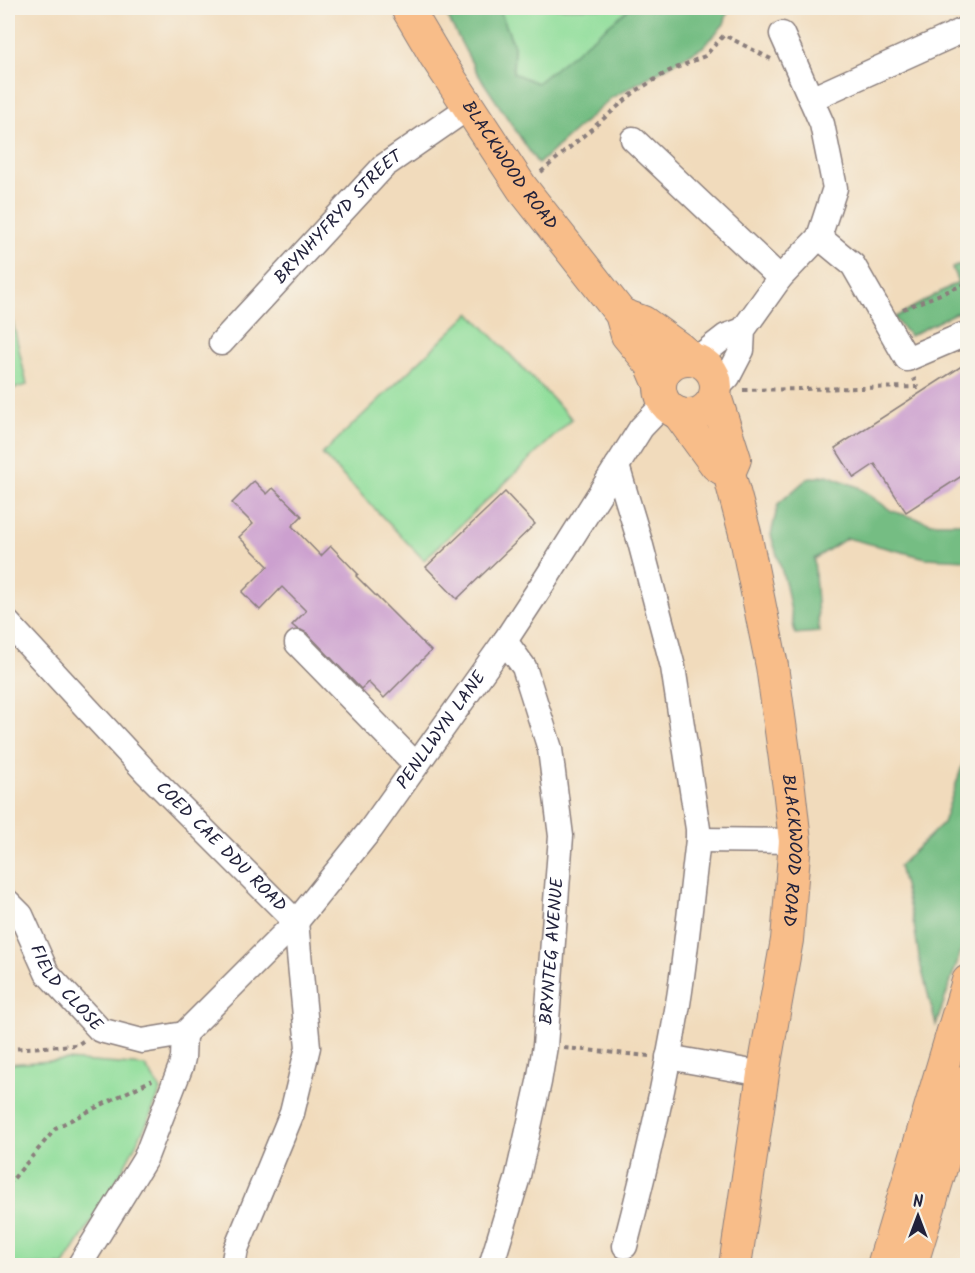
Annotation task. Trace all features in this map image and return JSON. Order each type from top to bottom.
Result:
[{"type":"main road","name":"BLACKWOOD ROAD","points":[[407,8],[436,57],[522,189],[621,314],[627,335],[651,364],[668,400],[716,465],[729,473]]},
{"type":"main road","name":"BLACKWOOD ROAD","points":[[621,314],[643,322],[694,359]]},
{"type":"main road","points":[[683,359],[694,359],[708,367],[724,392],[700,412],[689,415],[668,400],[663,376],[667,368],[674,363],[683,359]]},
{"type":"main road","name":"BLACKWOOD ROAD","points":[[724,392],[735,459],[729,473],[745,533],[772,666],[795,841],[787,940],[763,1074],[735,1266]]},
{"type":"main road","points":[[883,1266],[968,981]]},
{"type":"main road","points":[[911,1266],[968,1080]]},
{"type":"street","points":[[963,8],[968,18]]},
{"type":"street","points":[[811,99],[968,28]]},
{"type":"street","points":[[724,392],[728,377],[742,350],[743,330],[780,278],[819,237],[835,188],[822,124],[782,34]]},
{"type":"street","name":"BRYNHYFRYD STREET","points":[[221,343],[384,166],[470,108]]},
{"type":"street","points":[[633,139],[780,278]]},
{"type":"street","points":[[819,237],[853,265],[907,359],[963,335],[968,337]]},
{"type":"street","points":[[694,359],[726,336],[743,330]]},
{"type":"street","name":"PENLLWYN LANE","points":[[184,1034],[296,922],[371,829],[505,641],[641,428],[668,400]]},
{"type":"street","points":[[617,466],[640,542],[673,668],[697,819],[698,840],[680,990],[668,1057],[645,1169],[624,1246]]},
{"type":"street","name":"COED CAE DDU ROAD","points":[[8,622],[147,773],[296,922]]},
{"type":"street","name":"BRYNTEG AVENUE","points":[[491,1266],[517,1180],[545,1046],[561,836],[550,749],[524,667],[505,641]]},
{"type":"street","points":[[297,643],[416,765]]},
{"type":"street","points":[[698,840],[795,841]]},
{"type":"street","name":"FIELD CLOSE","points":[[8,902],[21,915],[47,973],[100,1030],[142,1041],[184,1034]]},
{"type":"street","points":[[233,1266],[236,1249],[292,1113],[308,1047],[296,922]]},
{"type":"street","points":[[79,1266],[145,1159],[181,1066],[184,1034]]},
{"type":"street","points":[[668,1057],[763,1074]]},
{"type":"path","points":[[537,176],[636,91],[669,71],[705,56],[724,35],[786,68],[796,68]]},
{"type":"path","points":[[883,317],[968,283]]},
{"type":"path","points":[[724,392],[917,387],[907,359]]},
{"type":"path","points":[[8,1049],[76,1045],[100,1030]]},
{"type":"path","points":[[545,1046],[668,1057]]},
{"type":"path","points":[[8,1185],[57,1127],[181,1066]]},
{"type":"green space","points":[[443,8],[499,8],[514,46],[513,73],[537,83],[630,8],[729,8],[724,24],[703,47],[611,98],[538,164],[476,71]]},
{"type":"green space","points":[[499,8],[630,8],[537,84],[513,74],[514,46]]},
{"type":"green space","points":[[967,261],[967,313],[955,313],[910,336],[894,318],[958,282],[952,268]]},
{"type":"green space","points":[[8,301],[27,385],[8,390]]},
{"type":"green space","points":[[470,313],[572,419],[424,560],[322,454]]},
{"type":"green space","points":[[827,475],[858,487],[892,511],[932,523],[967,523],[967,560],[926,558],[847,538],[814,559],[819,632],[795,634],[786,585],[771,535],[778,504],[807,479]]},
{"type":"green space","points":[[967,751],[967,933],[936,1025],[899,866],[943,823]]},
{"type":"green space","points":[[66,1060],[145,1066],[161,1090],[148,1121],[115,1184],[64,1265],[8,1266],[8,1064]]},
{"type":"building","points":[[968,362],[968,472],[906,512],[875,464],[854,478],[835,448]]},
{"type":"building","points":[[254,481],[267,494],[273,488],[302,516],[292,526],[321,556],[331,546],[358,574],[356,576],[431,651],[384,698],[368,682],[361,689],[307,633],[292,625],[306,611],[282,587],[260,610],[242,592],[268,566],[239,537],[253,524],[232,503]]},
{"type":"building","points":[[505,492],[535,524],[457,599],[426,567]]}]
